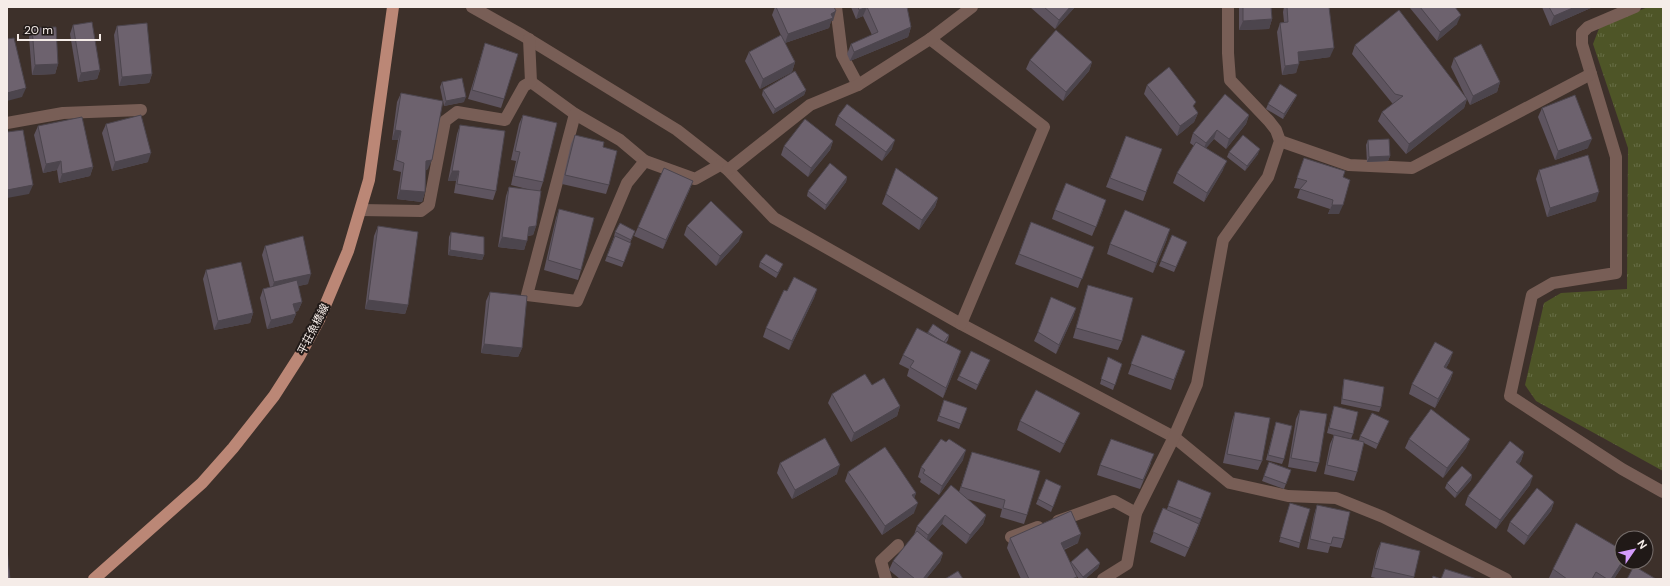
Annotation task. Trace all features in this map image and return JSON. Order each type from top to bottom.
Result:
[{"type":"main road","name":"平荘魚橋線","points":[[94,579],[202,483],[233,448],[274,396],[299,357],[319,320],[348,252],[369,180],[393,7]]},
{"type":"street","points":[[472,7],[528,39],[676,130],[724,167],[774,218],[961,324],[1174,437],[1230,483],[1288,496],[1336,498],[1383,517],[1506,579]]},
{"type":"street","points":[[836,7],[842,55],[858,85]]},
{"type":"street","points":[[528,39],[531,82],[575,114],[620,140],[645,161],[695,179],[724,167],[810,105],[858,85],[930,39],[972,7]]},
{"type":"street","points":[[1104,579],[1127,564],[1136,513],[1174,437],[1197,384],[1223,240],[1268,178],[1280,141],[1276,130],[1269,121],[1230,80],[1228,53],[1228,7]]},
{"type":"street","points":[[1635,7],[1588,26],[1582,34],[1582,44],[1616,157],[1616,273],[1553,283],[1532,296],[1510,396],[1622,469],[1663,492]]},
{"type":"street","points":[[930,39],[1044,127],[961,324]]},
{"type":"street","points":[[1280,141],[1349,165],[1412,168],[1591,74]]},
{"type":"street","points":[[360,210],[421,211],[426,209],[429,205],[445,121],[457,112],[505,120],[524,86],[531,82]]},
{"type":"street","points":[[7,123],[63,113],[141,110]]},
{"type":"street","points":[[575,114],[526,295],[577,301],[627,183],[645,161]]},
{"type":"street","points":[[1010,537],[1114,502],[1136,513]]},
{"type":"street","points":[[886,579],[881,561],[898,546]]},
{"type":"green space","points":[[1648,7],[1663,7],[1663,471],[1536,401],[1525,385],[1544,303],[1561,293],[1627,289],[1628,148],[1593,44],[1600,26]]},
{"type":"building","points":[[776,7],[834,7],[836,11],[831,14],[833,18],[788,34]]},
{"type":"building","points":[[858,7],[867,7],[859,10]]},
{"type":"building","points":[[867,7],[907,7],[911,27],[854,52],[851,44],[878,32]]},
{"type":"building","points":[[1044,7],[1070,7],[1059,20]]},
{"type":"building","points":[[1243,7],[1271,7],[1272,19],[1243,21]]},
{"type":"building","points":[[1287,7],[1329,7],[1334,48],[1298,52],[1299,64],[1285,66],[1280,23],[1288,22]]},
{"type":"building","points":[[1420,7],[1455,7],[1461,15],[1440,32]]},
{"type":"building","points":[[1549,7],[1575,7],[1554,16]]},
{"type":"building","points":[[1399,10],[1467,99],[1409,144],[1382,112],[1403,96],[1395,94],[1355,45]]},
{"type":"building","points":[[92,22],[100,70],[81,73],[73,25]]},
{"type":"building","points":[[147,23],[152,74],[122,77],[117,26]]},
{"type":"building","points":[[56,27],[58,64],[35,65],[32,28]]},
{"type":"building","points":[[1056,30],[1092,62],[1066,92],[1030,60]]},
{"type":"building","points":[[781,35],[795,62],[763,79],[749,52]]},
{"type":"building","points":[[14,38],[26,88],[7,93],[7,39]]},
{"type":"building","points":[[485,43],[518,54],[504,99],[472,90]]},
{"type":"building","points":[[1481,44],[1500,82],[1473,96],[1454,58]]},
{"type":"building","points":[[1169,67],[1196,102],[1193,106],[1198,113],[1180,126],[1147,85]]},
{"type":"building","points":[[795,71],[806,90],[775,109],[763,90]]},
{"type":"building","points":[[462,78],[466,97],[446,101],[442,82]]},
{"type":"building","points":[[1280,84],[1297,95],[1284,114],[1268,104]]},
{"type":"building","points":[[401,93],[443,101],[432,160],[426,161],[425,192],[400,190],[404,163],[396,160],[401,131],[395,130]]},
{"type":"building","points":[[1225,94],[1249,115],[1229,139],[1217,130],[1206,143],[1193,133]]},
{"type":"building","points":[[1575,95],[1592,139],[1558,151],[1542,108]]},
{"type":"building","points":[[847,104],[895,140],[886,152],[838,116]]},
{"type":"building","points":[[141,115],[151,153],[115,162],[106,124]]},
{"type":"building","points":[[523,115],[557,123],[543,182],[514,176],[520,152],[515,151]]},
{"type":"building","points":[[82,117],[93,167],[62,174],[61,161],[46,164],[38,126]]},
{"type":"building","points":[[805,119],[833,141],[811,168],[784,146]]},
{"type":"building","points":[[460,125],[505,131],[496,191],[457,184],[459,171],[452,171]]},
{"type":"building","points":[[23,130],[33,185],[7,190],[7,132]]},
{"type":"building","points":[[575,135],[604,142],[603,147],[617,151],[609,185],[565,175]]},
{"type":"building","points":[[1243,135],[1260,149],[1247,166],[1229,152]]},
{"type":"building","points":[[1126,136],[1162,149],[1146,192],[1110,178]]},
{"type":"building","points":[[1389,139],[1390,156],[1369,157],[1368,140]]},
{"type":"building","points":[[1196,142],[1227,161],[1207,193],[1177,173]]},
{"type":"building","points":[[1588,155],[1599,192],[1550,208],[1539,170]]},
{"type":"building","points":[[1304,158],[1345,171],[1343,177],[1350,180],[1343,205],[1332,205],[1333,200],[1300,189],[1307,181],[1297,178]]},
{"type":"building","points":[[830,163],[847,177],[826,205],[808,191]]},
{"type":"building","points":[[664,168],[693,181],[666,240],[638,227]]},
{"type":"building","points":[[896,168],[938,198],[922,220],[886,194]]},
{"type":"building","points":[[1066,183],[1106,200],[1096,227],[1055,210]]},
{"type":"building","points":[[509,187],[541,191],[536,226],[529,227],[527,241],[502,237]]},
{"type":"building","points":[[711,201],[743,232],[720,256],[687,226]]},
{"type":"building","points":[[559,209],[594,218],[581,270],[548,260]]},
{"type":"building","points":[[1125,210],[1170,229],[1156,263],[1110,244]]},
{"type":"building","points":[[1031,222],[1094,247],[1082,279],[1019,254]]},
{"type":"building","points":[[620,223],[635,231],[631,240],[615,232]]},
{"type":"building","points":[[378,226],[418,232],[408,305],[368,300]]},
{"type":"building","points":[[451,232],[484,237],[484,255],[450,250]]},
{"type":"building","points":[[1172,235],[1187,242],[1176,267],[1161,261]]},
{"type":"building","points":[[303,236],[311,274],[274,282],[265,246]]},
{"type":"building","points":[[615,236],[631,243],[624,262],[607,256]]},
{"type":"building","points":[[766,254],[783,264],[778,273],[760,262]]},
{"type":"building","points":[[241,262],[253,313],[218,321],[206,270]]},
{"type":"building","points":[[794,277],[817,289],[792,341],[766,328],[784,290],[787,291]]},
{"type":"building","points":[[297,280],[302,302],[293,304],[296,314],[271,320],[263,289]]},
{"type":"building","points":[[1088,285],[1133,298],[1122,341],[1076,328]]},
{"type":"building","points":[[490,292],[527,296],[522,348],[484,344]]},
{"type":"building","points":[[1051,297],[1076,308],[1059,345],[1038,332]]},
{"type":"building","points":[[933,324],[949,335],[944,342],[928,332]]},
{"type":"building","points":[[917,328],[961,351],[946,388],[910,367],[914,361],[903,355]]},
{"type":"building","points":[[1142,335],[1185,351],[1174,380],[1131,364]]},
{"type":"building","points":[[1435,342],[1453,352],[1444,367],[1453,372],[1438,399],[1412,384]]},
{"type":"building","points":[[971,351],[990,360],[978,385],[959,376]]},
{"type":"building","points":[[1108,357],[1122,364],[1115,385],[1101,379]]},
{"type":"building","points":[[865,374],[872,385],[884,378],[900,406],[854,433],[832,394]]},
{"type":"building","points":[[1344,379],[1384,387],[1381,407],[1342,399]]},
{"type":"building","points":[[1036,390],[1080,413],[1064,444],[1020,421]]},
{"type":"building","points":[[944,400],[967,408],[961,424],[939,416]]},
{"type":"building","points":[[1334,406],[1358,412],[1353,434],[1329,428]]},
{"type":"building","points":[[1431,409],[1470,439],[1447,468],[1409,439]]},
{"type":"building","points":[[1300,410],[1327,414],[1319,463],[1291,458]]},
{"type":"building","points":[[1235,412],[1270,418],[1262,461],[1227,454]]},
{"type":"building","points":[[1372,413],[1389,421],[1378,444],[1360,436]]},
{"type":"building","points":[[1276,422],[1292,426],[1284,459],[1268,455]]},
{"type":"building","points":[[1334,435],[1364,442],[1357,472],[1327,465]]},
{"type":"building","points":[[825,438],[840,465],[795,490],[780,463]]},
{"type":"building","points":[[941,439],[946,442],[949,439],[966,450],[942,486],[923,473],[925,470],[921,467]]},
{"type":"building","points":[[1111,439],[1154,454],[1143,480],[1100,465]]},
{"type":"building","points":[[1510,441],[1524,452],[1516,462],[1533,476],[1500,520],[1468,496]]},
{"type":"building","points":[[885,447],[916,493],[912,495],[918,503],[885,526],[848,472]]},
{"type":"building","points":[[972,452],[1040,471],[1027,515],[1003,508],[1005,500],[961,487]]},
{"type":"building","points":[[1269,462],[1291,470],[1286,484],[1264,476]]},
{"type":"building","points":[[1462,466],[1472,475],[1457,493],[1447,483]]},
{"type":"building","points":[[1046,479],[1061,486],[1053,507],[1038,499]]},
{"type":"building","points":[[1178,480],[1211,493],[1201,519],[1168,506]]},
{"type":"building","points":[[951,485],[986,515],[970,535],[945,515],[928,535],[917,526]]},
{"type":"building","points":[[1537,488],[1554,502],[1528,536],[1510,522]]},
{"type":"building","points":[[1290,503],[1310,509],[1300,543],[1280,537]]},
{"type":"building","points":[[1317,505],[1350,512],[1344,539],[1333,537],[1331,544],[1310,539]]},
{"type":"building","points":[[1163,508],[1199,524],[1189,548],[1153,532]]},
{"type":"building","points":[[1071,511],[1081,534],[1061,543],[1077,577],[1072,579],[1029,579],[1010,538]]},
{"type":"building","points":[[1576,523],[1614,545],[1614,570],[1617,570],[1611,579],[1607,579],[1596,572],[1592,579],[1567,579],[1553,569]]},
{"type":"building","points":[[917,531],[943,553],[923,579],[915,579],[893,561]]},
{"type":"building","points":[[1381,542],[1420,551],[1414,577],[1374,568]]},
{"type":"building","points":[[1087,548],[1100,563],[1083,577],[1071,562]]},
{"type":"building","points":[[7,549],[10,579],[7,579]]},
{"type":"building","points":[[1445,569],[1477,579],[1441,579]]},
{"type":"building","points":[[1632,570],[1641,570],[1656,579],[1627,579]]},
{"type":"building","points":[[958,571],[963,579],[945,579]]},
{"type":"building","points":[[1433,576],[1441,579],[1432,579]]}]
